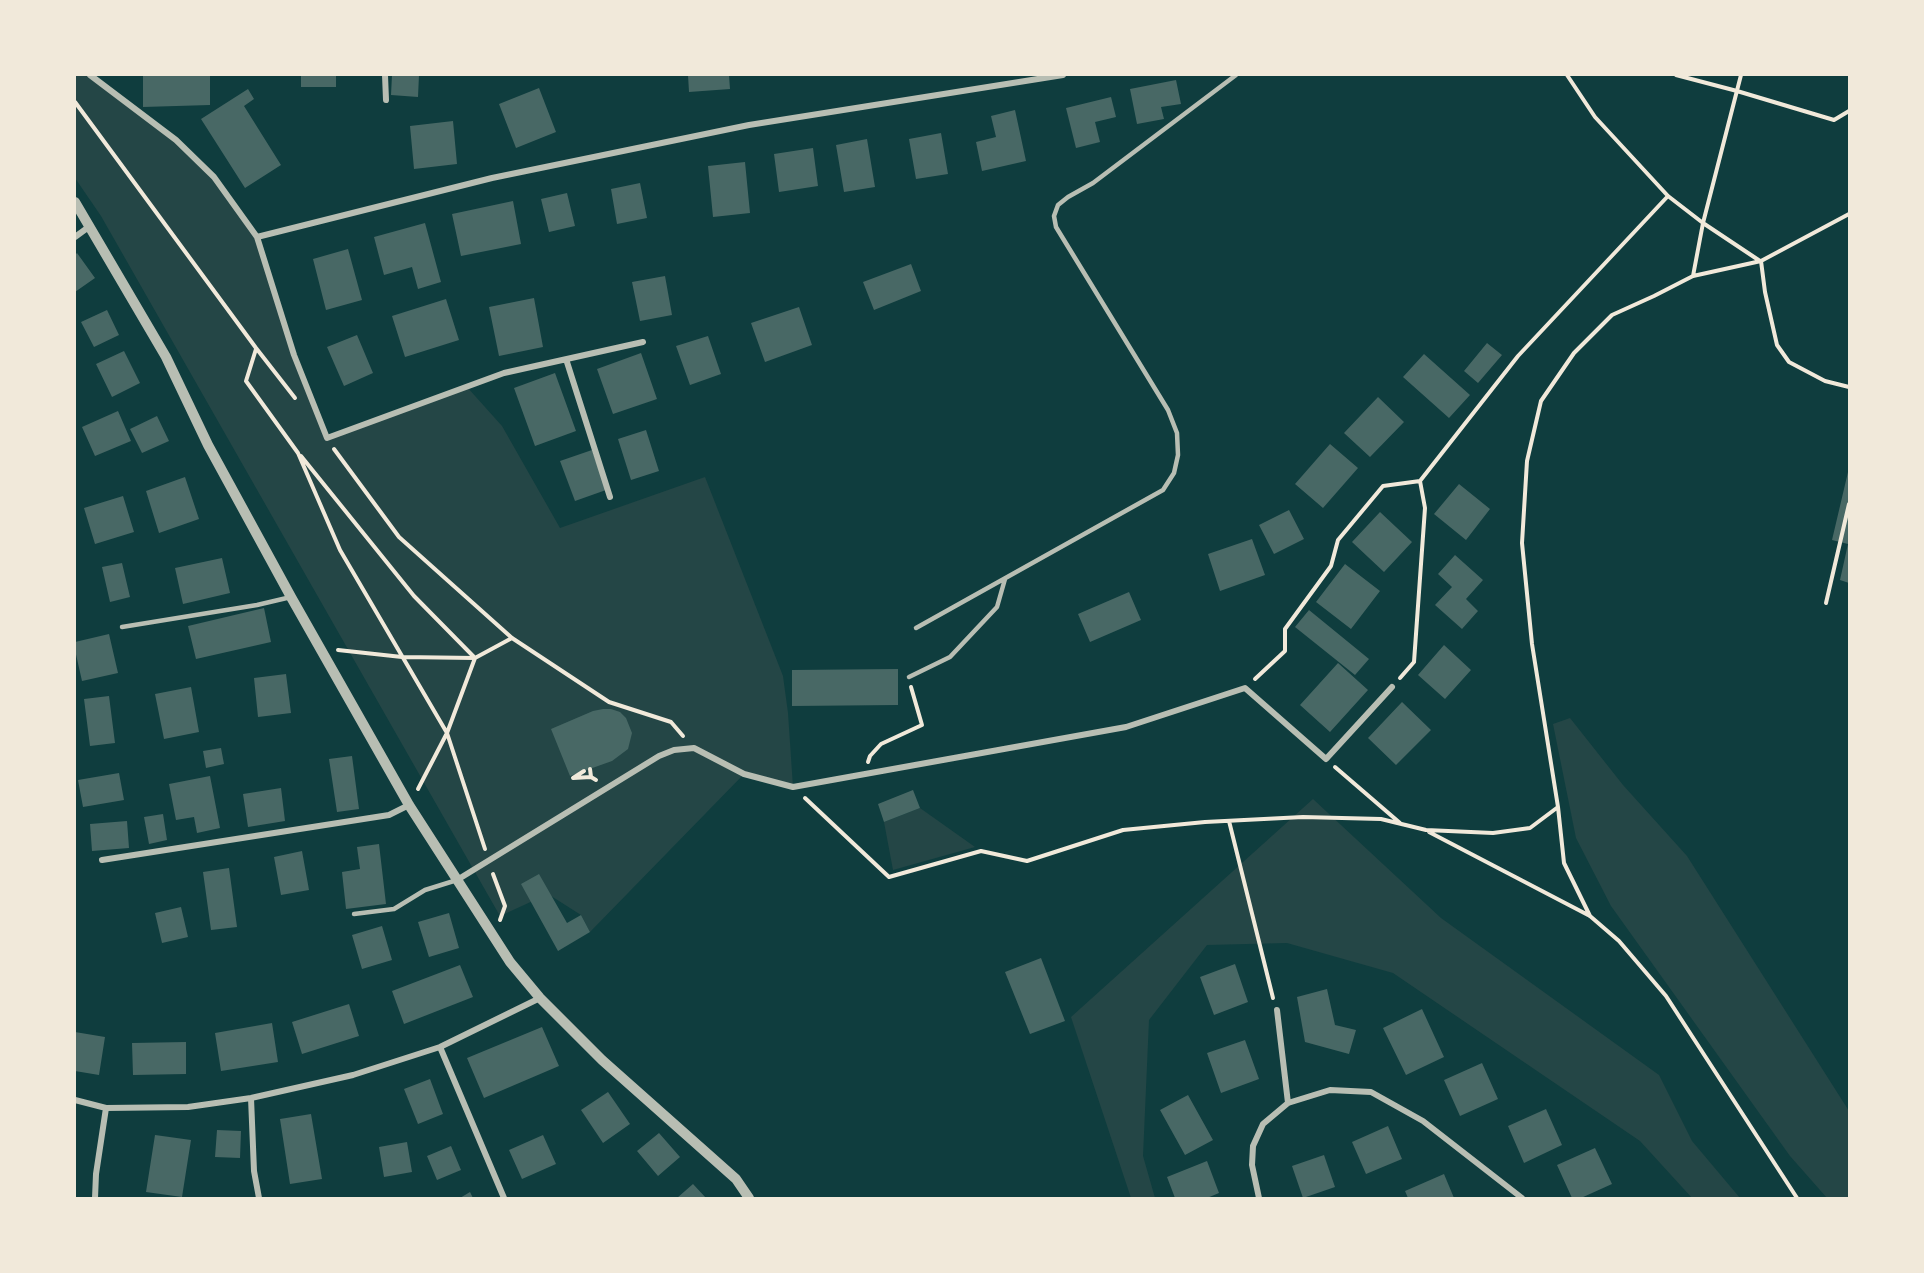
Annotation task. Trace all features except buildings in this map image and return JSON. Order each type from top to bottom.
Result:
[{"type":"street","points":[[90,75],[176,140],[214,177],[257,237],[294,355],[327,438],[504,373],[643,342]]},
{"type":"street","points":[[385,75],[386,100]]},
{"type":"street","points":[[257,237],[492,178],[749,125],[1063,75]]},
{"type":"street","points":[[75,202],[166,357],[208,445],[409,805],[510,962],[540,998],[602,1060],[736,1179],[749,1198]]},
{"type":"street","points":[[75,237],[90,226]]},
{"type":"street","points":[[566,359],[610,497]]},
{"type":"street","points":[[457,880],[659,756],[674,750],[694,748],[744,774],[793,787],[1126,727],[1245,688],[1326,759],[1392,687]]},
{"type":"street","points":[[102,860],[389,815],[409,805]]},
{"type":"street","points":[[75,1100],[105,1108],[188,1107],[251,1098],[353,1075],[440,1047],[540,998]]},
{"type":"street","points":[[1277,1010],[1288,1103]]},
{"type":"street","points":[[440,1047],[504,1198]]},
{"type":"street","points":[[1259,1198],[1252,1165],[1253,1146],[1263,1124],[1288,1103],[1330,1090],[1371,1092],[1423,1121],[1522,1198]]},
{"type":"street","points":[[251,1098],[254,1171],[259,1198]]},
{"type":"street","points":[[95,1198],[105,1108]]},
{"type":"lane","points":[[916,628],[1162,490],[1174,473],[1178,455],[1177,433],[1168,410],[1056,227],[1053,216],[1058,205],[1068,197],[1093,183],[1236,75]]},
{"type":"lane","points":[[909,677],[950,657],[997,606],[1005,579]]},
{"type":"lane","points":[[122,627],[291,597]]},
{"type":"lane","points":[[354,914],[394,909],[425,890],[457,880]]},
{"type":"path","points":[[1567,75],[1595,117],[1668,196],[1703,223],[1761,261],[1776,345],[1789,362],[1825,381],[1849,387]]},
{"type":"path","points":[[1676,75],[1834,120],[1849,111]]},
{"type":"path","points":[[1693,276],[1703,223],[1741,75]]},
{"type":"path","points":[[75,102],[298,402]]},
{"type":"path","points":[[1245,688],[1285,651],[1285,629],[1331,566],[1338,540],[1383,486],[1420,481],[1518,356],[1668,196]]},
{"type":"path","points":[[1590,916],[1564,863],[1558,807],[1532,644],[1522,543],[1527,461],[1541,401],[1574,353],[1612,315],[1693,276],[1761,261],[1849,214]]},
{"type":"path","points":[[256,348],[246,381],[298,453],[414,596],[474,658]]},
{"type":"path","points":[[327,438],[399,537],[512,638],[609,702],[671,722],[694,748]]},
{"type":"path","points":[[298,453],[340,550],[447,733],[505,906],[494,938]]},
{"type":"path","points":[[1392,687],[1414,662],[1425,508],[1420,481]]},
{"type":"path","points":[[1826,603],[1849,504]]},
{"type":"path","points":[[320,648],[402,657],[474,658],[512,638]]},
{"type":"path","points":[[409,805],[447,733],[474,658]]},
{"type":"path","points":[[864,775],[870,756],[881,744],[922,725],[909,677]]},
{"type":"path","points":[[1326,759],[1402,824]]},
{"type":"path","points":[[584,771],[573,778],[591,777],[590,769]]},
{"type":"path","points":[[793,787],[889,877],[981,852],[1027,861],[1123,830],[1303,817],[1381,819],[1426,830],[1493,833],[1530,828],[1558,807]]},
{"type":"path","points":[[1229,821],[1277,1010]]},
{"type":"path","points":[[1426,830],[1590,916],[1618,941],[1666,996],[1797,1198]]},
{"type":"shaded area","points":[[75,75],[90,75],[176,140],[214,177],[257,237],[294,355],[327,438],[467,387],[502,426],[560,528],[705,477],[783,676],[793,787],[744,774],[590,932],[581,915],[548,894],[500,916],[101,216],[75,178]]},
{"type":"shaded area","points":[[1570,718],[1623,785],[1687,856],[1849,1111],[1849,1198],[1827,1198],[1790,1156],[1611,906],[1576,838],[1553,724]]},
{"type":"shaded area","points":[[1313,799],[1441,918],[1659,1075],[1692,1141],[1740,1198],[1692,1198],[1640,1141],[1393,973],[1287,943],[1207,945],[1149,1020],[1143,1156],[1155,1198],[1131,1198],[1071,1017]]},
{"type":"shaded area","points":[[920,808],[975,847],[893,870],[884,822]]}]
